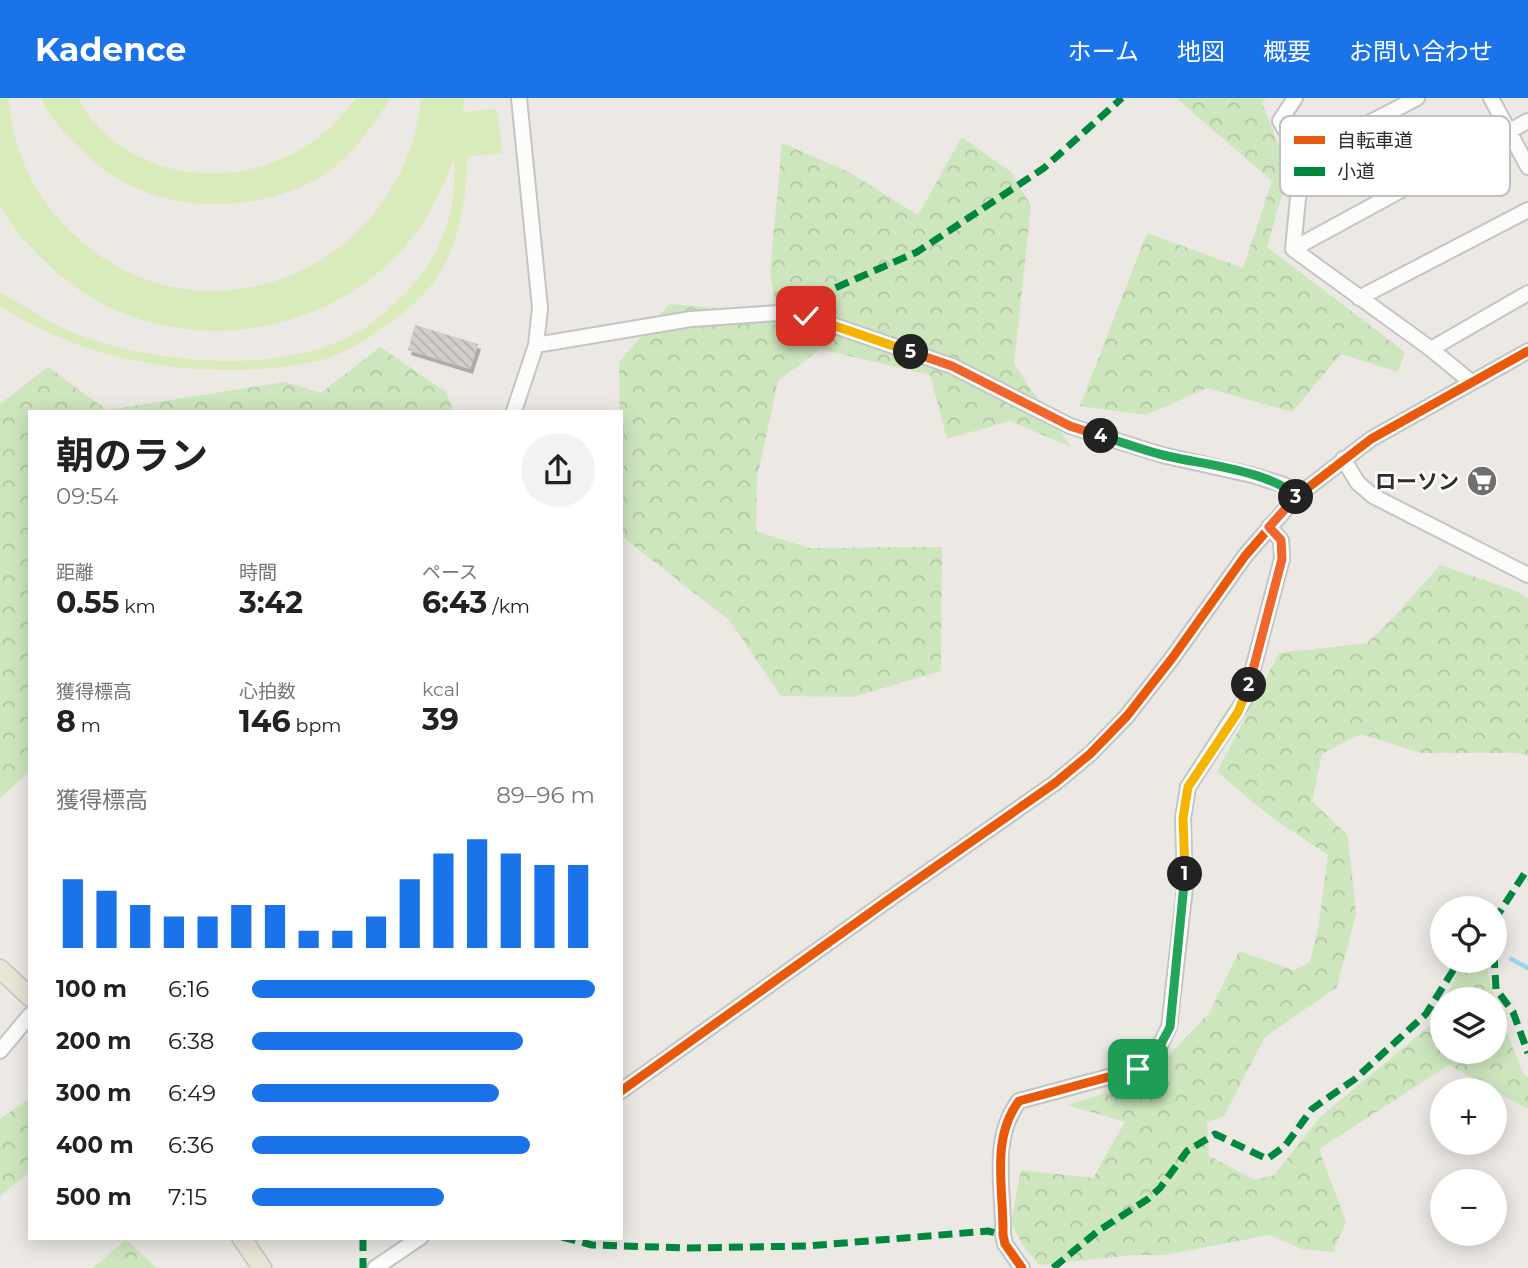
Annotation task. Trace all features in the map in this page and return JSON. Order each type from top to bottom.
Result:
[{"type":"main road","points":[[0,969],[28,995]]},
{"type":"main road","points":[[243,1240],[262,1268]]},
{"type":"street","points":[[514,410],[536,345],[540,308],[519,98]]},
{"type":"street","points":[[1283,116],[1295,98]]},
{"type":"street","points":[[1382,116],[1417,98]]},
{"type":"street","points":[[1491,98],[1501,116]]},
{"type":"street","points":[[1510,130],[1528,121]]},
{"type":"street","points":[[1510,133],[1528,167]]},
{"type":"street","points":[[1293,249],[1298,196]]},
{"type":"street","points":[[1293,249],[1390,196]]},
{"type":"street","points":[[1359,298],[1528,210]]},
{"type":"street","points":[[1293,249],[1431,349],[1471,382]]},
{"type":"street","points":[[1431,349],[1528,293]]},
{"type":"street","points":[[536,345],[691,319],[778,313],[806,316],[952,366],[1070,426],[1162,455],[1284,485],[1296,497]]},
{"type":"street","points":[[623,1090],[1055,783],[1090,754],[1127,716],[1166,667],[1245,556],[1296,497],[1380,433],[1528,351]]},
{"type":"street","points":[[1343,459],[1358,483],[1373,496],[1528,575]]},
{"type":"street","points":[[1022,1268],[1005,1244],[1003,1235],[1001,1140],[1012,1110],[1019,1101],[1138,1069],[1154,1057],[1170,1027],[1185,888],[1184,801],[1188,787],[1245,699],[1282,559],[1281,540],[1269,527]]},
{"type":"street","points":[[0,1051],[28,1017]]},
{"type":"street","points":[[375,1268],[417,1240]]},
{"type":"green space","points":[[0,98],[9,98],[20,153],[35,186],[56,216],[69,230],[120,268],[175,287],[232,290],[286,277],[336,250],[377,210],[406,159],[421,98],[464,98],[463,112],[497,109],[502,153],[467,157],[460,223],[442,269],[419,300],[377,332],[343,352],[307,363],[258,369],[190,369],[124,358],[60,337],[0,306],[0,292],[79,335],[144,353],[218,361],[255,360],[291,356],[325,347],[355,334],[387,311],[428,265],[450,215],[455,178],[454,159],[431,209],[412,238],[379,272],[341,298],[299,317],[255,328],[209,331],[163,325],[119,312],[78,289],[46,262],[5,215],[0,204]]},
{"type":"green space","points":[[41,98],[78,98],[104,132],[137,156],[175,169],[215,173],[255,168],[294,153],[328,130],[355,98],[391,98],[353,149],[325,174],[273,197],[216,204],[159,197],[108,173],[65,134]]},
{"type":"green space","points":[[1176,98],[1266,98],[1262,103],[1280,148],[1282,196],[1267,247],[1405,352],[1398,372],[1341,354],[1292,412],[1207,388],[1146,415],[1080,406],[1147,233],[1243,268],[1272,181]]},
{"type":"green space","points":[[962,137],[1011,172],[1031,206],[1014,364],[1071,447],[1010,421],[947,439],[930,375],[820,349],[778,381],[757,478],[756,531],[809,548],[942,547],[941,671],[853,697],[781,696],[729,620],[623,538],[623,410],[620,410],[619,362],[669,304],[777,313],[770,274],[782,143],[849,172],[918,215]]},
{"type":"green space","points":[[380,347],[446,392],[453,410],[107,410],[285,382],[321,393]]},
{"type":"green space","points":[[48,367],[107,410],[28,410],[28,773],[0,798],[0,404]]},
{"type":"green space","points":[[1440,565],[1516,591],[1528,598],[1528,756],[1518,753],[1421,753],[1361,734],[1322,754],[1312,801],[1348,836],[1356,914],[1337,987],[1265,1037],[1224,1116],[1207,1122],[1209,1156],[1255,1180],[1274,1175],[1320,1117],[1430,1025],[1430,1064],[1507,1064],[1507,1033],[1524,1075],[1528,1077],[1528,1109],[1507,1097],[1507,1078],[1472,1078],[1449,1065],[1319,1149],[1346,1222],[1333,1252],[1302,1249],[1269,1235],[1165,1255],[1135,1255],[1039,1265],[1023,1246],[1011,1223],[1021,1170],[1093,1178],[1125,1122],[1067,1105],[1152,1079],[1171,1053],[1210,1012],[1239,951],[1294,970],[1310,962],[1318,929],[1328,855],[1271,817],[1217,772],[1279,653],[1367,643]]},
{"type":"green space","points":[[1458,973],[1489,973],[1491,987],[1451,987]]},
{"type":"green space","points":[[28,1099],[28,1174],[0,1196],[0,1119]]},
{"type":"green space","points":[[126,1240],[157,1268],[93,1268]]},
{"type":"building","points":[[415,325],[478,344],[470,369],[408,350]]},
{"type":"waterway","points":[[1511,959],[1528,968]]},
{"type":"marked path","points":[[778,313],[917,252],[1044,168],[1122,98]]},
{"type":"marked path","points":[[1507,901],[1528,868]]},
{"type":"marked path","points":[[1053,1268],[1098,1231],[1148,1199],[1160,1188],[1187,1151],[1215,1134],[1267,1159],[1285,1146],[1312,1109],[1355,1079],[1426,1014],[1452,973]]},
{"type":"marked path","points":[[1495,973],[1496,989],[1513,1012],[1528,1053]]},
{"type":"marked path","points":[[573,1240],[592,1245],[687,1248],[808,1246],[988,1231],[1003,1235]]},
{"type":"marked path","points":[[363,1240],[363,1268]]},
{"type":"cycle path","points":[[623,1090],[1055,783],[1090,754],[1127,716],[1245,556],[1296,497],[1371,439],[1528,351]]},
{"type":"cycle path","points":[[1022,1268],[1005,1244],[1003,1235],[1000,1165],[1004,1132],[1019,1101],[1138,1069],[1154,1057],[1169,1027],[1185,888],[1183,818],[1188,787],[1245,699],[1282,559],[1281,540],[1269,527]]},
{"type":"place","name":"ローソン","points":[[1482,481]]},
{"type":"route","points":[[806,316],[952,366],[1070,426],[1162,455],[1284,485],[1296,497],[1269,527],[1281,540],[1282,559],[1245,699],[1188,787],[1184,801],[1185,888],[1170,1027],[1154,1057],[1138,1069]]}]
